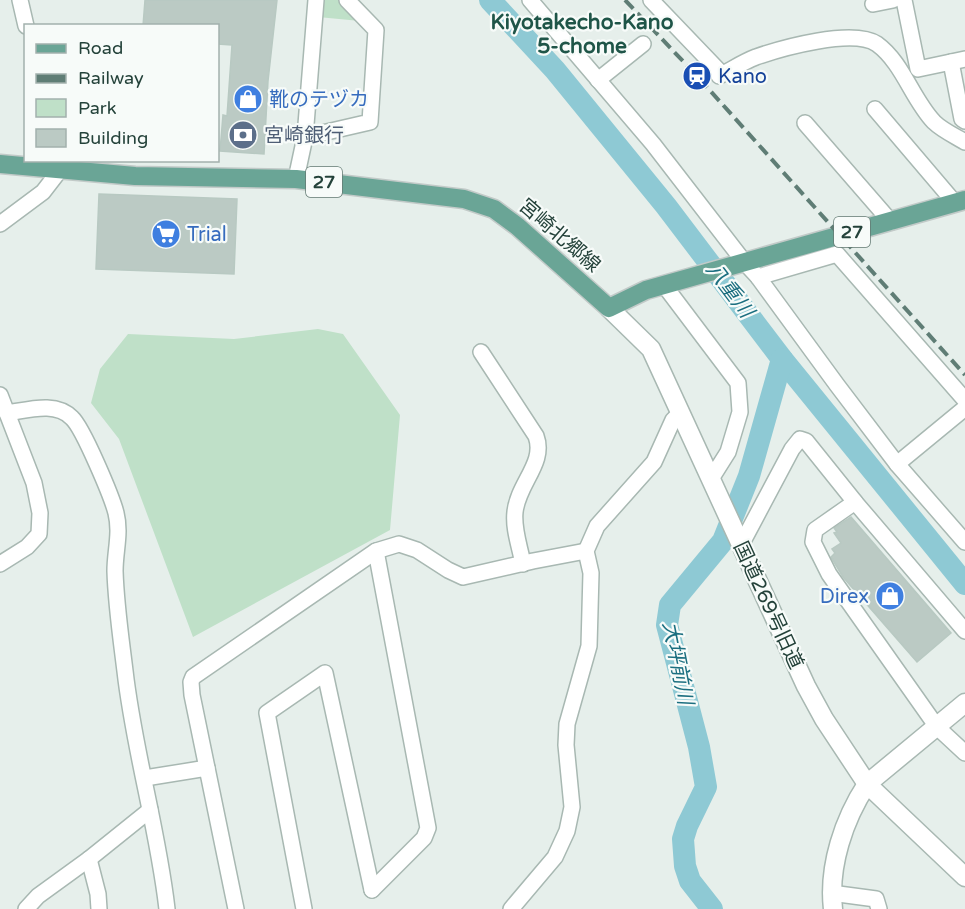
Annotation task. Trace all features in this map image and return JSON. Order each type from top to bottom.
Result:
[{"type":"main road","name":"宮崎北郷線","points":[[0,164],[59,166],[135,176],[296,179],[464,199],[494,209],[517,226],[609,308]]},
{"type":"main road","name":"27","points":[[609,308],[646,290],[669,283],[960,202]]},
{"type":"street","points":[[20,0],[26,24]]},
{"type":"street","points":[[296,179],[305,137],[316,0]]},
{"type":"street","points":[[305,137],[370,122],[376,30],[347,0]]},
{"type":"street","points":[[530,0],[653,144],[742,264],[758,277],[897,464],[965,542]]},
{"type":"street","points":[[651,0],[719,71],[719,76],[754,58],[815,41],[861,38],[876,44],[902,75],[935,123],[965,142]]},
{"type":"street","points":[[873,4],[893,0]]},
{"type":"street","points":[[904,0],[918,69],[958,61],[962,119],[965,121]]},
{"type":"street","points":[[598,80],[643,44]]},
{"type":"street","points":[[875,109],[960,202]]},
{"type":"street","points":[[805,123],[891,222]]},
{"type":"street","points":[[0,224],[44,192],[59,166]]},
{"type":"street","points":[[758,277],[837,254],[965,400]]},
{"type":"street","points":[[669,283],[738,383],[740,412],[728,452],[711,479]]},
{"type":"street","name":"国道269号旧道","points":[[609,308],[651,349],[806,686],[824,718],[867,784],[965,877]]},
{"type":"street","points":[[481,352],[536,436],[539,445],[539,454],[524,483],[515,510],[523,564]]},
{"type":"street","points":[[0,395],[34,483],[40,513],[39,534],[27,547],[0,564]]},
{"type":"street","points":[[7,413],[51,408],[64,411],[71,416],[80,428],[115,510],[119,534],[115,564],[116,595],[127,690],[162,863],[167,909]]},
{"type":"street","points":[[897,464],[965,408]]},
{"type":"street","points":[[511,909],[555,856],[567,831],[572,807],[566,745],[567,724],[589,646],[591,573],[586,551],[597,526],[654,462],[674,420],[680,413]]},
{"type":"street","points":[[739,539],[792,448],[800,439],[806,441],[965,631]]},
{"type":"street","points":[[855,502],[815,530],[813,542],[829,574],[937,727],[965,753]]},
{"type":"street","points":[[236,909],[192,695],[193,677],[376,551],[399,543],[417,550],[463,577],[586,551]]},
{"type":"street","points":[[304,909],[267,713],[325,673],[372,890],[424,838],[428,828],[376,551]]},
{"type":"street","points":[[879,909],[876,899],[832,901],[836,858],[856,801],[867,784],[965,703]]},
{"type":"street","points":[[145,778],[207,768]]},
{"type":"street","points":[[26,909],[38,896],[150,810]]},
{"type":"street","points":[[89,859],[98,894],[99,909]]},
{"type":"green space","points":[[320,0],[341,0],[360,21],[318,17]]},
{"type":"green space","points":[[318,329],[343,334],[400,415],[390,530],[193,637],[119,439],[91,403],[100,369],[128,334],[234,339]]},
{"type":"building","points":[[145,0],[277,0],[268,81],[264,154],[220,151],[223,115],[227,116],[232,45],[219,44],[219,24],[143,24]]},
{"type":"building","name":"Trial","points":[[99,194],[237,199],[234,274],[96,269]]},
{"type":"building","name":"Direx","points":[[851,517],[951,633],[917,662],[843,577],[831,557],[835,553],[832,549],[841,543],[834,533],[837,532],[834,528]]},
{"type":"waterway","name":"八重川","points":[[490,0],[555,70],[666,206],[782,359],[965,584]]},
{"type":"waterway","name":"大坪前川","points":[[712,909],[690,881],[685,866],[683,839],[706,787],[699,747],[667,625],[670,605],[723,541],[749,476],[782,359]]},
{"type":"railway","points":[[625,0],[697,76],[965,375]]},
{"type":"place","name":"Kano","points":[[697,76]]},
{"type":"place","name":"靴のテヅカ","points":[[248,99]]},
{"type":"place","name":"宮崎銀行","points":[[243,135]]},
{"type":"place","name":"Trial","points":[[166,234]]},
{"type":"place","name":"Direx","points":[[890,596]]},
{"type":"district","name":"Kiyotakecho-Kano 5-chome","points":[[582,34]]}]
